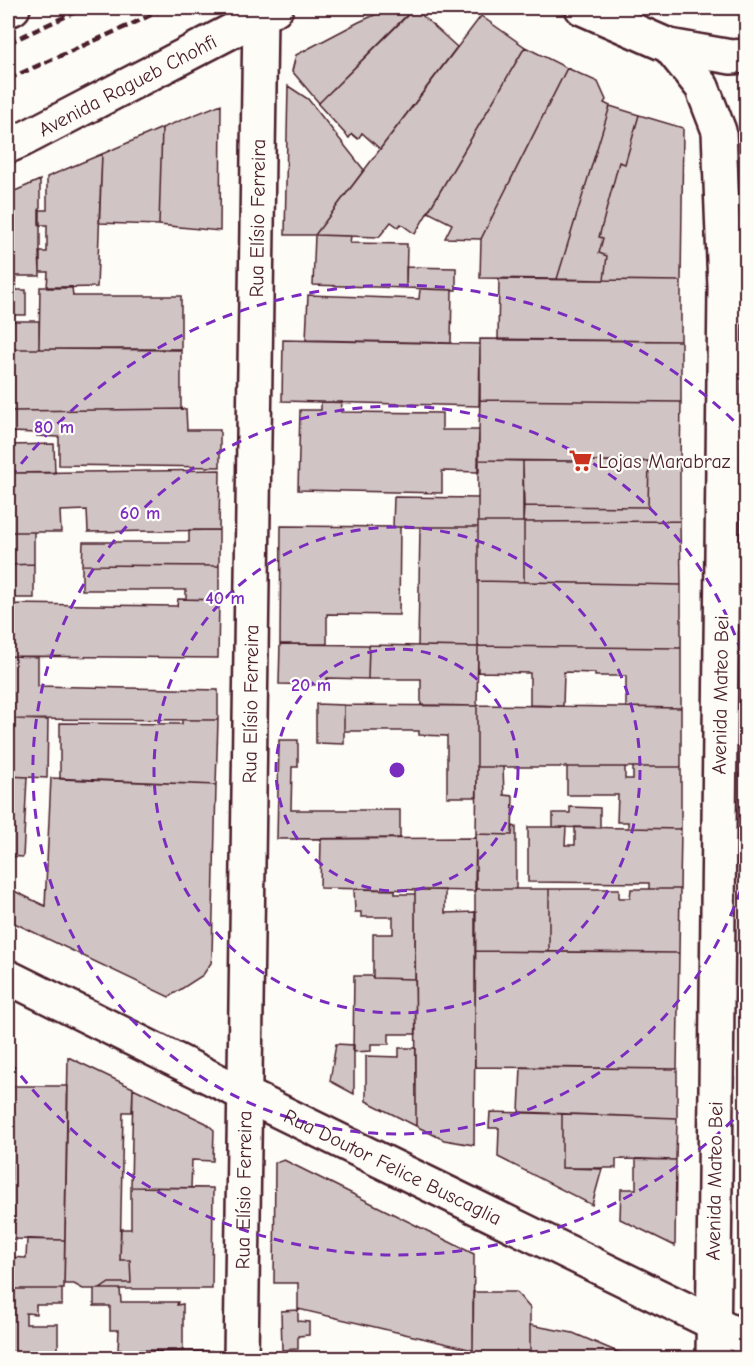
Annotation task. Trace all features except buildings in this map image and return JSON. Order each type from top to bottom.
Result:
[{"type":"main road","points":[[8,10],[13,8]]},
{"type":"main road","points":[[582,8],[669,46],[731,57],[747,56]]},
{"type":"main road","name":"Avenida Ragueb Chohfi","points":[[8,146],[268,11]]},
{"type":"main road","name":"Rua Elísio Ferreira","points":[[241,1359],[260,144],[268,11]]},
{"type":"main road","name":"Avenida Mateo Bei","points":[[669,46],[702,87],[719,131],[725,287],[712,1359]]},
{"type":"main road","name":"Rua Doutor Felice Buscaglia","points":[[8,977],[747,1339]]},
{"type":"railway","points":[[8,43],[84,8]]},
{"type":"railway","points":[[8,79],[165,8]]},
{"type":"place","name":"Lojas Marabraz","points":[[580,461]]}]
